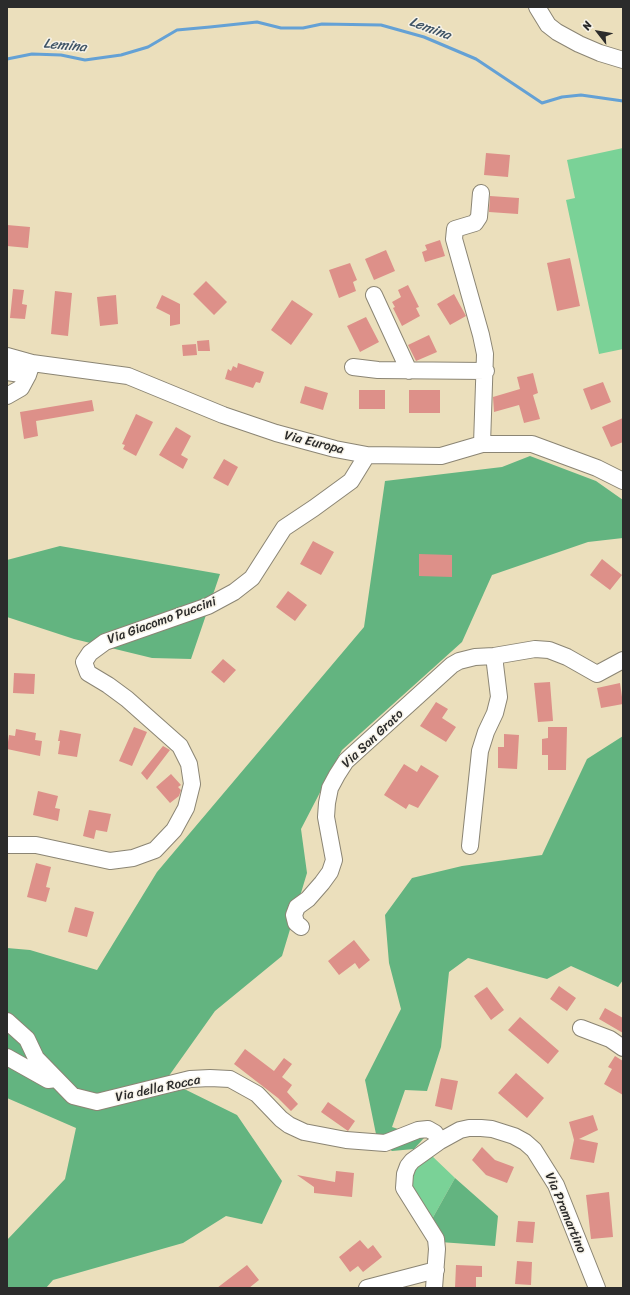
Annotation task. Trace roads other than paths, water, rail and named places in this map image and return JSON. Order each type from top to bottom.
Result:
[{"type":"street","points":[[537,7],[548,25],[557,32],[600,53],[623,60]]},
{"type":"street","points":[[481,193],[479,217],[475,223],[455,229],[454,239],[485,354],[486,371],[482,444]]},
{"type":"street","points":[[374,295],[409,371]]},
{"type":"street","name":"Via Europa","points":[[7,356],[30,369],[128,376],[223,415],[276,433],[335,449],[367,455],[441,456],[482,444],[532,444],[596,468],[623,481]]},
{"type":"street","points":[[353,367],[378,370],[409,371],[486,371]]},
{"type":"street","points":[[7,372],[30,369]]},
{"type":"street","points":[[7,396],[21,388],[30,369]]},
{"type":"street","name":"Via Giacomo Puccini","points":[[7,845],[36,845],[110,861],[133,858],[156,850],[174,830],[186,808],[192,784],[189,764],[180,746],[127,699],[108,684],[88,673],[84,662],[90,653],[105,642],[208,606],[234,592],[252,578],[284,528],[351,481],[367,455]]},
{"type":"street","name":"Via San Grato","points":[[301,927],[296,923],[294,915],[297,907],[308,899],[322,883],[330,872],[334,860],[327,824],[327,803],[330,788],[342,766],[452,665],[475,657],[494,656],[535,650],[549,650],[567,657],[597,674],[623,660]]},
{"type":"street","points":[[470,846],[480,751],[486,732],[495,713],[498,697],[494,656]]},
{"type":"street","points":[[7,1021],[27,1039],[36,1058],[58,1079]]},
{"type":"street","points":[[581,1028],[610,1039],[623,1048]]},
{"type":"street","points":[[7,1057],[48,1080],[58,1079]]},
{"type":"street","name":"Via della Rocca","points":[[58,1079],[73,1096],[97,1102],[190,1079],[230,1079],[257,1094],[281,1119],[289,1125],[304,1132],[346,1140],[385,1143],[418,1130],[428,1129],[435,1132],[440,1141]]},
{"type":"street","name":"Via Pramartino","points":[[434,1288],[437,1249],[436,1239],[404,1188],[403,1181],[408,1166],[412,1161],[440,1141],[460,1130],[469,1128],[492,1128],[514,1136],[525,1142],[534,1150],[556,1185],[597,1288]]},
{"type":"street","points":[[367,1288],[436,1270]]},
{"type":"waterway","name":"Lemina","points":[[7,59],[32,54],[61,55],[85,60],[121,55],[148,47],[177,30],[257,22],[281,28],[303,28],[322,24],[381,25],[424,37],[476,59],[542,103],[562,97],[581,95],[623,101]]}]
